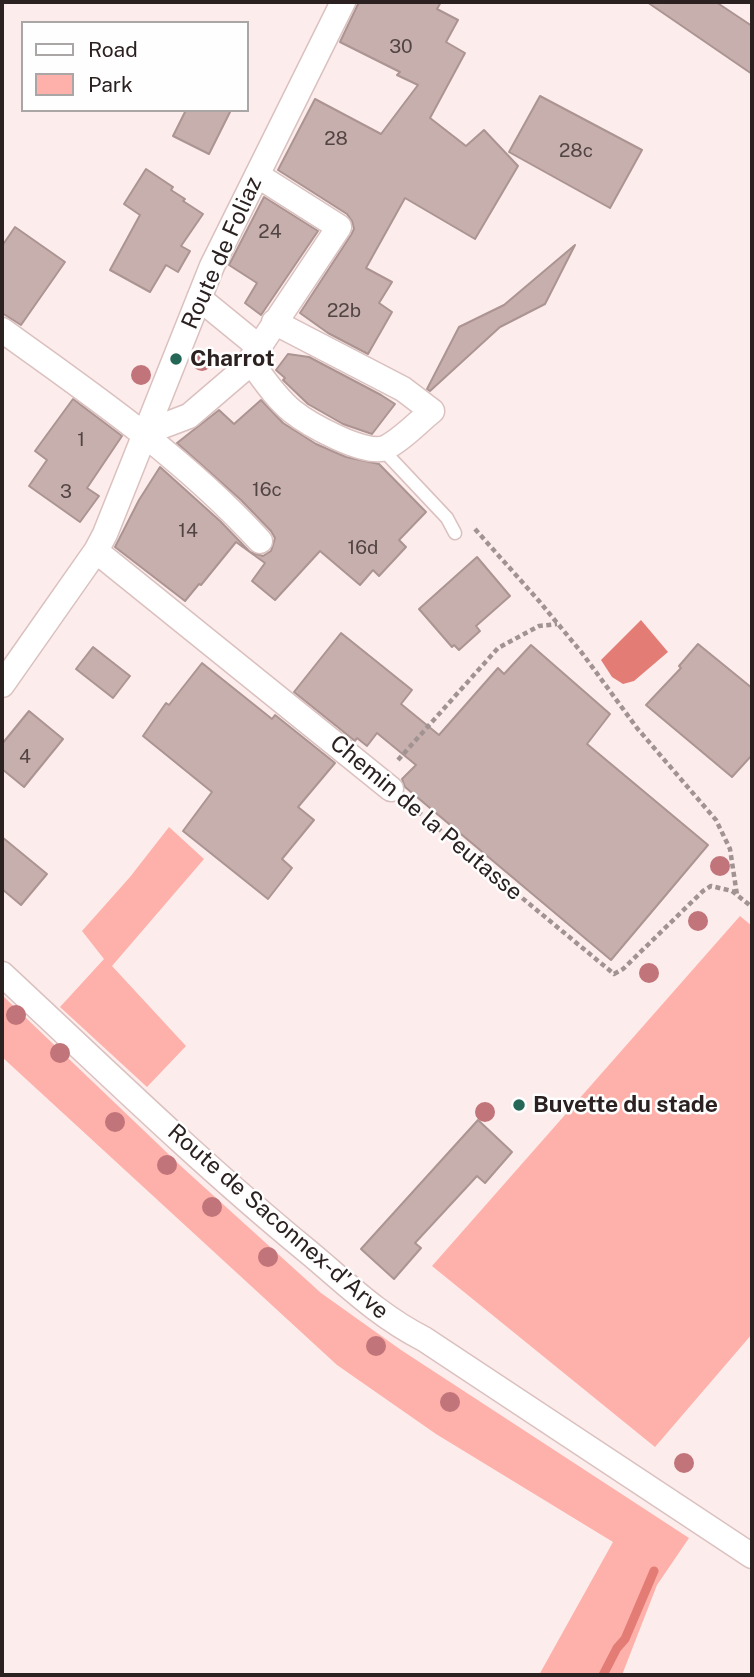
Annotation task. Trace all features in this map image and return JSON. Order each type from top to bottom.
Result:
[{"type":"street","name":"Route de Foliaz","points":[[2,685],[96,551],[223,242],[343,2]]},
{"type":"street","points":[[144,433],[189,416],[245,368],[339,227],[257,175]]},
{"type":"street","points":[[200,299],[254,354],[270,388],[292,411],[341,439],[368,448],[382,449],[432,411],[403,389],[274,322]]},
{"type":"street","points":[[2,330],[144,433],[198,478],[260,541]]},
{"type":"street","name":"Chemin de la Peutasse","points":[[96,551],[385,785]]},
{"type":"street","name":"Route de Saconnex-d'Arve","points":[[2,974],[262,1214],[360,1298],[400,1327],[424,1339],[752,1556]]},
{"type":"lane","points":[[382,449],[447,518],[455,533]]},
{"type":"path","points":[[539,601],[637,728],[716,820],[730,849],[737,895]]},
{"type":"path","points":[[385,785],[498,648],[539,626],[558,624]]},
{"type":"path","name":"Chemin de la Peutasse","points":[[385,785],[614,974],[623,970],[711,886],[720,886],[752,907]]},
{"type":"green space","points":[[169,827],[204,859],[112,966],[186,1046],[147,1087],[60,1007],[104,959],[82,931],[130,877]]},
{"type":"green space","points":[[740,916],[752,926],[752,1334],[655,1447],[432,1266]]},
{"type":"green space","points":[[2,995],[183,1168],[321,1293],[401,1350],[689,1538],[657,1585],[622,1675],[539,1675],[613,1542],[436,1434],[337,1365],[2,1057]]},
{"type":"shaded area","points":[[641,620],[668,652],[634,681],[623,684],[612,677],[601,660]]},
{"type":"building","points":[[359,2],[441,2],[437,9],[458,20],[446,42],[465,53],[430,118],[466,146],[484,130],[518,166],[475,239],[405,198],[366,268],[392,282],[379,303],[392,312],[368,354],[328,333],[300,313],[351,235],[354,229],[352,221],[347,214],[278,170],[315,99],[381,134],[418,85],[397,75],[400,72],[340,42]]},
{"type":"building","points":[[647,2],[716,2],[752,26],[752,74]]},
{"type":"building","points":[[540,96],[642,150],[610,208],[509,152]]},
{"type":"building","points":[[185,112],[230,112],[209,154],[173,136]]},
{"type":"building","points":[[146,169],[173,187],[171,190],[185,199],[183,201],[203,214],[181,246],[190,251],[178,272],[166,265],[150,292],[110,270],[140,215],[124,204]]},
{"type":"building","points":[[264,197],[318,231],[261,315],[245,303],[257,283],[229,265]]},
{"type":"building","points":[[15,227],[65,262],[21,325],[2,313],[2,246]]},
{"type":"building","points":[[575,245],[545,304],[500,327],[430,391],[427,389],[459,327],[504,305]]},
{"type":"building","points":[[288,354],[309,357],[395,404],[372,434],[343,424],[308,404],[283,380],[285,378],[276,370]]},
{"type":"building","points":[[73,399],[122,436],[87,488],[99,496],[80,522],[29,486],[47,460],[35,451]]},
{"type":"building","points":[[261,400],[283,423],[316,444],[346,457],[379,464],[426,512],[399,540],[406,547],[379,576],[373,570],[360,585],[320,551],[275,600],[252,581],[265,563],[236,542],[185,601],[115,547],[139,500],[160,467],[250,552],[263,556],[271,551],[275,538],[271,531],[241,500],[177,443],[219,410],[234,424]]},
{"type":"building","points":[[477,557],[510,596],[476,626],[480,631],[459,650],[454,645],[452,647],[419,609]]},
{"type":"building","points":[[341,633],[412,690],[401,704],[439,735],[498,668],[504,674],[531,645],[610,714],[587,744],[708,845],[611,960],[405,787],[402,779],[416,765],[377,733],[367,746],[357,738],[355,741],[294,692]]},
{"type":"building","points":[[698,644],[752,688],[752,755],[732,777],[646,705],[681,668],[679,666]]},
{"type":"building","points":[[93,647],[130,676],[113,698],[76,669]]},
{"type":"building","points":[[202,663],[272,719],[275,715],[335,763],[298,807],[314,820],[282,859],[292,868],[268,899],[183,831],[212,792],[143,736],[166,703],[169,705]]},
{"type":"building","points":[[29,711],[63,739],[24,787],[2,769],[2,744]]},
{"type":"building","points":[[2,837],[47,874],[21,905],[2,889]]},
{"type":"building","points":[[478,1120],[512,1152],[485,1183],[477,1176],[415,1243],[421,1248],[394,1279],[361,1249]]},
{"type":"waterway","points":[[603,1675],[617,1648],[625,1639],[654,1571]]},
{"type":"place","name":"Charrot","points":[[176,359]]},
{"type":"place","name":"Buvette du stade","points":[[519,1105]]}]
